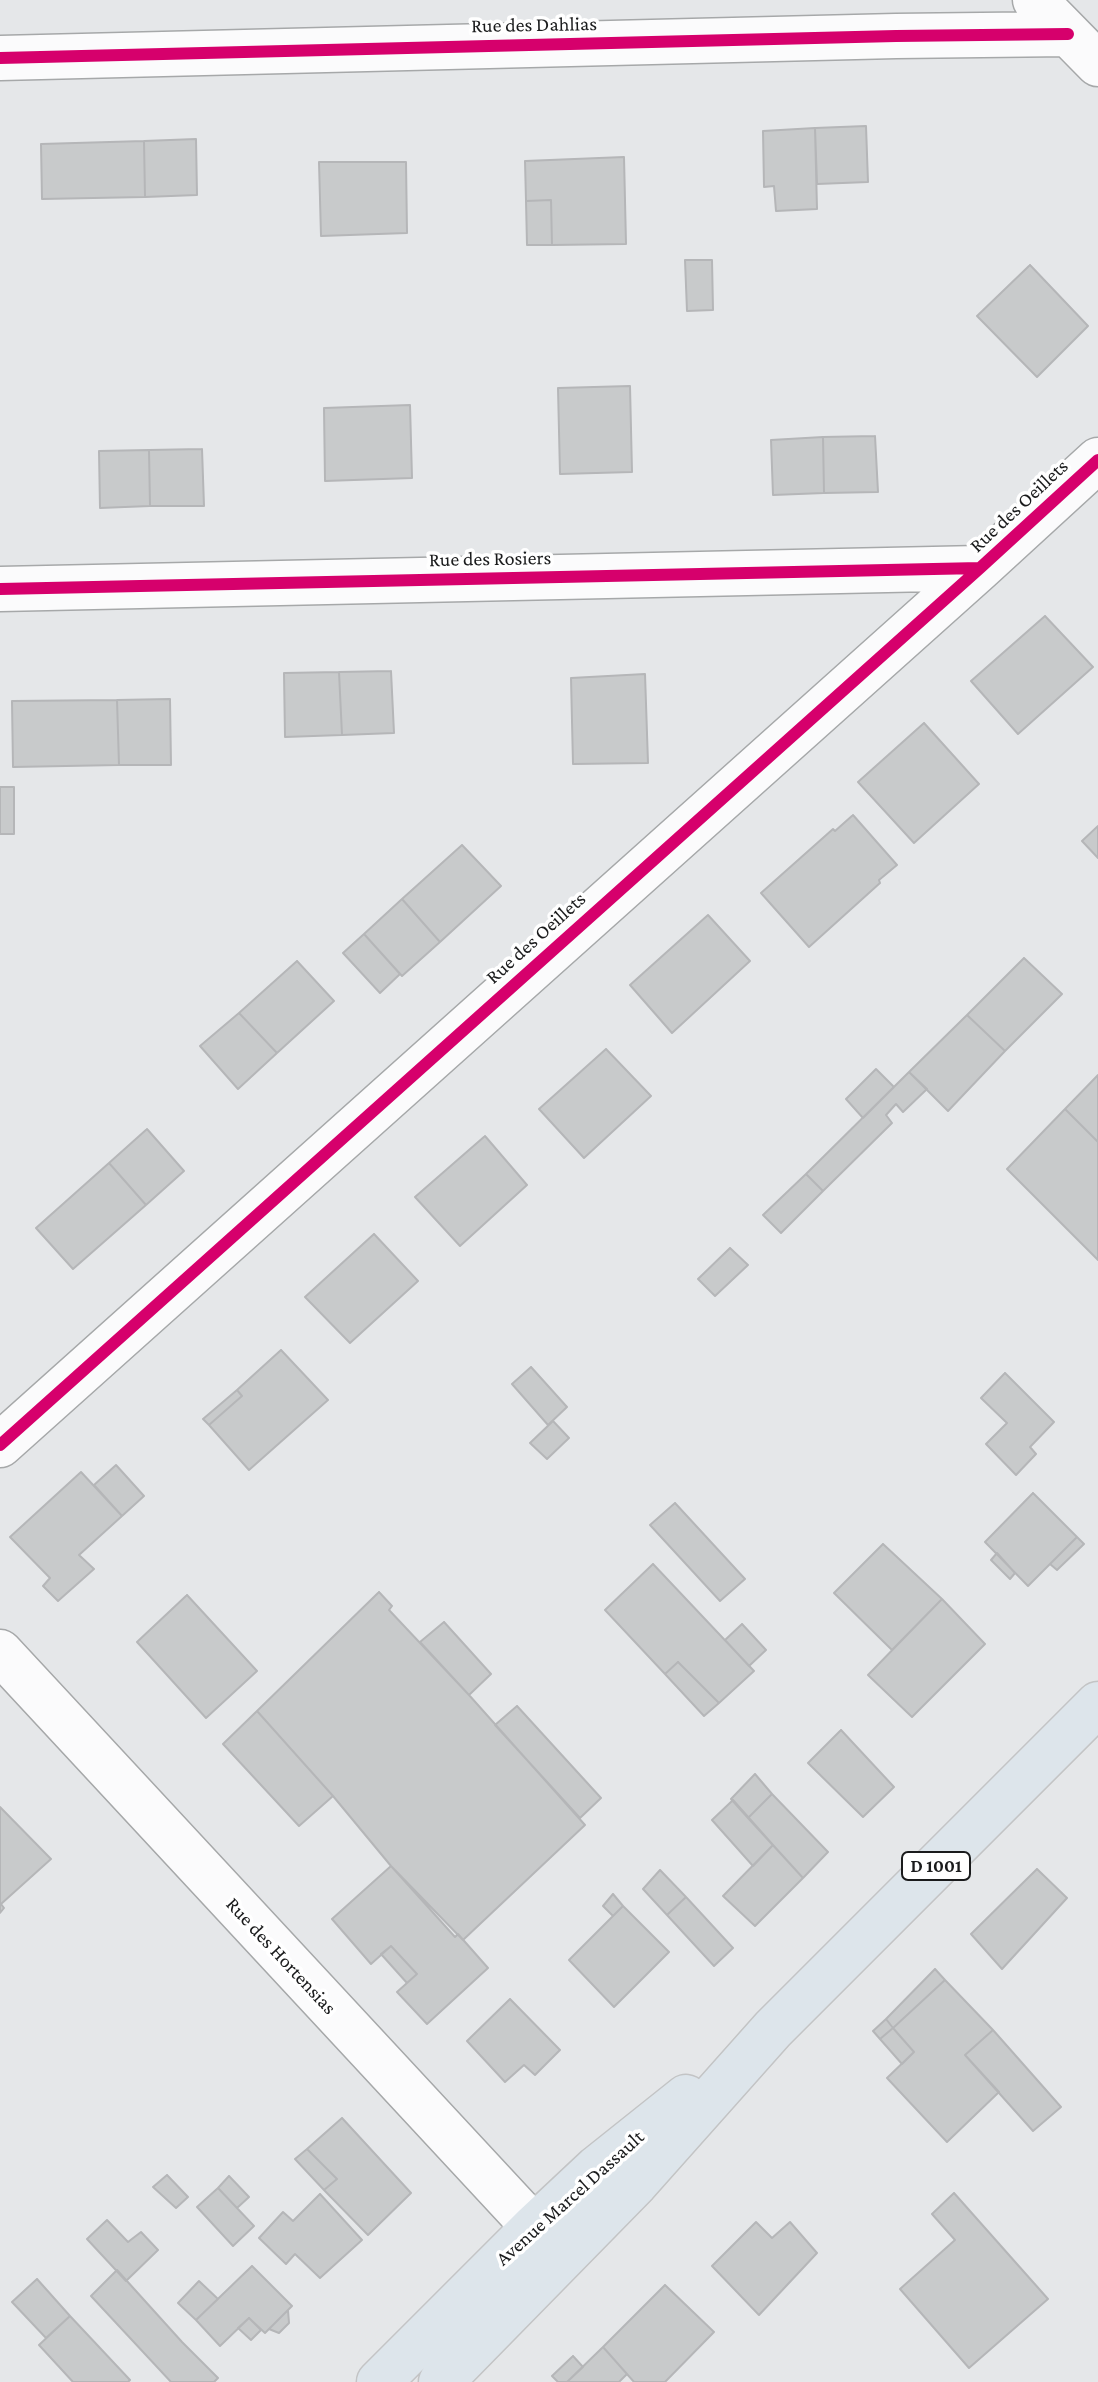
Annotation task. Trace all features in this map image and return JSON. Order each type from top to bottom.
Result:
[{"type":"main road","name":"Avenue Marcel Dassault","points":[[441,2382],[646,2173],[773,2029],[1098,1704]]},
{"type":"main road","name":"Avenue Marcel Dassault","points":[[379,2382],[597,2168],[773,2029]]},
{"type":"street","points":[[1035,0],[1083,49]]},
{"type":"street","name":"Rue des Dahlias","points":[[0,58],[896,36],[1083,49]]},
{"type":"street","name":"Rue des Oeillets","points":[[0,1445],[1098,460]]},
{"type":"street","name":"Rue des Rosiers","points":[[0,589],[980,568]]},
{"type":"street","name":"Rue des Hortensias","points":[[0,1652],[564,2259]]},
{"type":"building","points":[[866,126],[868,182],[817,184],[815,128]]},
{"type":"building","points":[[815,128],[817,209],[776,211],[774,186],[764,187],[763,131]]},
{"type":"building","points":[[196,139],[197,195],[145,197],[144,141]]},
{"type":"building","points":[[144,141],[145,197],[42,199],[41,144]]},
{"type":"building","points":[[624,157],[626,244],[552,245],[551,200],[526,201],[525,161]]},
{"type":"building","points":[[319,162],[406,162],[407,233],[321,236]]},
{"type":"building","points":[[551,200],[552,245],[527,245],[526,201]]},
{"type":"building","points":[[685,260],[712,260],[713,310],[687,311]]},
{"type":"building","points":[[1030,265],[1088,326],[1037,377],[977,316]]},
{"type":"building","points":[[630,386],[632,472],[560,474],[558,388]]},
{"type":"building","points":[[410,405],[412,478],[325,481],[324,408]]},
{"type":"building","points":[[875,436],[878,492],[824,493],[823,437]]},
{"type":"building","points":[[823,437],[824,493],[773,495],[771,440]]},
{"type":"building","points":[[202,449],[204,506],[150,506],[149,450]]},
{"type":"building","points":[[149,450],[150,506],[100,508],[99,451]]},
{"type":"building","points":[[1045,616],[1093,667],[1018,734],[971,681]]},
{"type":"building","points":[[391,671],[394,733],[342,735],[339,672]]},
{"type":"building","points":[[339,672],[342,735],[285,737],[284,673]]},
{"type":"building","points":[[645,674],[648,763],[573,764],[571,678]]},
{"type":"building","points":[[170,699],[171,765],[119,765],[117,700]]},
{"type":"building","points":[[117,700],[119,765],[13,767],[12,701]]},
{"type":"building","points":[[924,723],[979,784],[914,843],[858,782]]},
{"type":"building","points":[[0,787],[14,787],[14,834],[0,834]]},
{"type":"building","points":[[853,815],[897,865],[809,947],[761,893]]},
{"type":"building","points":[[1098,826],[1098,858],[1082,841]]},
{"type":"building","points":[[462,845],[501,886],[440,942],[402,899]]},
{"type":"building","points":[[402,899],[440,942],[402,976],[364,934]]},
{"type":"building","points":[[708,915],[750,961],[672,1033],[630,985]]},
{"type":"building","points":[[364,934],[400,974],[380,993],[343,953]]},
{"type":"building","points":[[1024,958],[1062,994],[1005,1051],[967,1015]]},
{"type":"building","points":[[297,961],[334,1001],[277,1053],[239,1013]]},
{"type":"building","points":[[239,1013],[277,1053],[238,1089],[200,1046]]},
{"type":"building","points":[[967,1015],[1005,1051],[948,1111],[909,1072]]},
{"type":"building","points":[[606,1049],[651,1096],[584,1158],[539,1109]]},
{"type":"building","points":[[876,1069],[894,1087],[863,1118],[846,1099]]},
{"type":"building","points":[[909,1072],[927,1089],[903,1112],[896,1104],[886,1115],[892,1123],[823,1191],[806,1174]]},
{"type":"building","points":[[1098,1075],[1098,1142],[1065,1109]]},
{"type":"building","points":[[1065,1109],[1098,1142],[1098,1260],[1007,1169]]},
{"type":"building","points":[[147,1129],[184,1171],[146,1205],[109,1163]]},
{"type":"building","points":[[485,1136],[527,1185],[460,1246],[415,1197]]},
{"type":"building","points":[[109,1163],[146,1205],[73,1269],[36,1228]]},
{"type":"building","points":[[806,1174],[823,1191],[781,1233],[763,1215]]},
{"type":"building","points":[[374,1234],[418,1281],[350,1343],[305,1297]]},
{"type":"building","points":[[730,1248],[748,1265],[715,1296],[698,1279]]},
{"type":"building","points":[[281,1350],[328,1400],[249,1470],[209,1425],[242,1396],[237,1390]]},
{"type":"building","points":[[531,1367],[567,1407],[548,1425],[512,1384]]},
{"type":"building","points":[[1005,1373],[1054,1422],[1030,1447],[1036,1454],[1016,1475],[986,1444],[1007,1423],[981,1398]]},
{"type":"building","points":[[237,1390],[242,1396],[209,1425],[203,1419]]},
{"type":"building","points":[[553,1421],[569,1438],[547,1459],[530,1443]]},
{"type":"building","points":[[116,1465],[144,1496],[122,1516],[94,1485]]},
{"type":"building","points":[[81,1472],[122,1516],[79,1555],[94,1569],[58,1601],[43,1586],[50,1578],[10,1537]]},
{"type":"building","points":[[1033,1493],[1077,1537],[1028,1586],[985,1542]]},
{"type":"building","points":[[675,1503],[745,1579],[720,1601],[650,1525]]},
{"type":"building","points":[[1077,1537],[1084,1544],[1057,1570],[1050,1564]]},
{"type":"building","points":[[883,1544],[942,1599],[892,1650],[834,1593]]},
{"type":"building","points":[[997,1553],[1015,1573],[1010,1579],[991,1560]]},
{"type":"building","points":[[653,1564],[754,1671],[719,1703],[678,1662],[665,1674],[605,1610]]},
{"type":"building","points":[[379,1592],[392,1606],[389,1610],[585,1825],[463,1940],[391,1866],[257,1711]]},
{"type":"building","points":[[187,1595],[257,1671],[206,1718],[137,1642]]},
{"type":"building","points":[[942,1599],[985,1644],[912,1717],[868,1675]]},
{"type":"building","points":[[444,1622],[491,1674],[469,1695],[420,1642]]},
{"type":"building","points":[[742,1624],[766,1650],[749,1666],[725,1640]]},
{"type":"building","points":[[678,1662],[719,1703],[704,1716],[665,1674]]},
{"type":"building","points":[[517,1706],[601,1798],[580,1818],[495,1725]]},
{"type":"building","points":[[257,1711],[333,1796],[299,1826],[223,1744]]},
{"type":"building","points":[[841,1730],[894,1787],[863,1817],[808,1763]]},
{"type":"building","points":[[755,1774],[772,1794],[748,1818],[731,1799]]},
{"type":"building","points":[[772,1794],[828,1852],[803,1878],[748,1818]]},
{"type":"building","points":[[733,1800],[773,1845],[753,1866],[712,1820]]},
{"type":"building","points":[[0,1807],[51,1859],[1,1904],[4,1908],[0,1913]]},
{"type":"building","points":[[773,1845],[803,1878],[755,1926],[723,1896]]},
{"type":"building","points":[[391,1866],[455,1937],[458,1934],[488,1968],[427,2024],[397,1992],[417,1974],[391,1946],[371,1964],[332,1919]]},
{"type":"building","points":[[1037,1869],[1067,1898],[1002,1969],[971,1934]]},
{"type":"building","points":[[660,1870],[686,1897],[667,1915],[643,1889]]},
{"type":"building","points":[[613,1894],[623,1906],[613,1916],[603,1906]]},
{"type":"building","points":[[686,1897],[733,1948],[714,1966],[667,1915]]},
{"type":"building","points":[[623,1906],[669,1952],[614,2007],[569,1960]]},
{"type":"building","points":[[391,1946],[417,1974],[407,1983],[381,1954]]},
{"type":"building","points":[[935,1969],[945,1980],[893,2028],[886,2019]]},
{"type":"building","points":[[945,1980],[993,2030],[965,2055],[999,2092],[947,2142],[887,2078],[914,2052],[893,2028]]},
{"type":"building","points":[[510,1999],[560,2050],[535,2075],[524,2065],[505,2082],[467,2041]]},
{"type":"building","points":[[886,2019],[893,2028],[880,2039],[873,2031]]},
{"type":"building","points":[[893,2028],[914,2052],[902,2064],[880,2039]]},
{"type":"building","points":[[993,2030],[1061,2107],[1033,2131],[965,2055]]},
{"type":"building","points":[[342,2118],[411,2193],[368,2235],[324,2190],[337,2179],[307,2149]]},
{"type":"building","points":[[307,2149],[337,2179],[324,2190],[295,2159]]},
{"type":"building","points":[[167,2175],[188,2197],[176,2208],[153,2187]]},
{"type":"building","points":[[229,2176],[249,2197],[237,2208],[218,2188]]},
{"type":"building","points":[[218,2188],[254,2226],[233,2246],[197,2207]]},
{"type":"building","points":[[954,2193],[1048,2299],[969,2368],[900,2289],[955,2240],[932,2214]]},
{"type":"building","points":[[320,2194],[362,2240],[320,2278],[295,2254],[286,2264],[259,2238],[283,2212],[293,2221]]},
{"type":"building","points":[[107,2220],[128,2242],[141,2232],[158,2250],[126,2281],[87,2239]]},
{"type":"building","points":[[756,2222],[772,2238],[790,2222],[817,2253],[759,2315],[712,2266]]},
{"type":"building","points":[[252,2266],[292,2306],[265,2333],[249,2318],[220,2346],[196,2320]]},
{"type":"building","points":[[117,2270],[218,2378],[214,2382],[171,2382],[91,2296]]},
{"type":"building","points":[[37,2279],[70,2316],[46,2338],[12,2302]]},
{"type":"building","points":[[199,2281],[218,2299],[196,2320],[178,2303]]},
{"type":"building","points":[[665,2285],[714,2332],[665,2382],[634,2382],[603,2347]]},
{"type":"building","points":[[288,2310],[289,2323],[279,2333],[269,2329]]},
{"type":"building","points":[[70,2316],[130,2380],[128,2382],[73,2382],[39,2345]]},
{"type":"building","points":[[249,2318],[261,2330],[251,2340],[238,2328]]},
{"type":"building","points":[[603,2347],[627,2374],[619,2382],[567,2382]]},
{"type":"building","points":[[573,2356],[583,2367],[567,2382],[558,2382],[552,2376]]},
{"type":"cycle path","points":[[0,58],[1068,34]]},
{"type":"cycle path","points":[[0,1445],[1098,460]]},
{"type":"cycle path","points":[[0,589],[980,568]]}]
